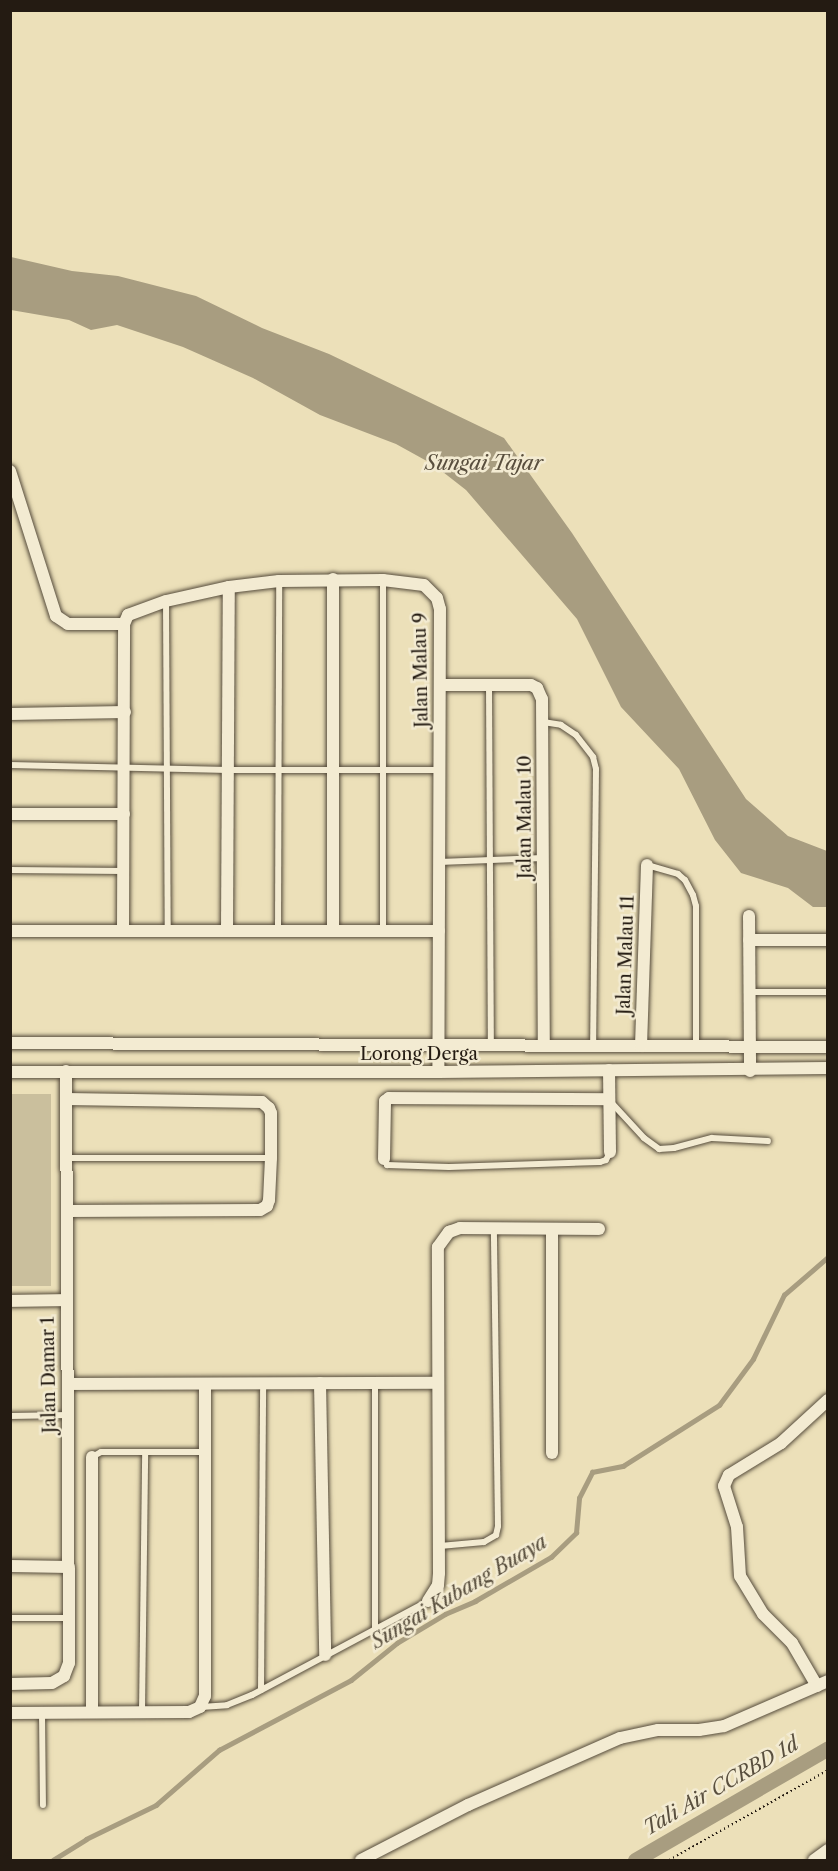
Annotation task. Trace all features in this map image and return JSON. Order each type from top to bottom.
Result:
[{"type":"street","points":[[10,471],[56,615],[68,624],[124,624],[123,931]]},
{"type":"street","points":[[333,579],[333,931]]},
{"type":"street","name":"Jalan Malau 9","points":[[124,624],[128,615],[166,600],[229,587],[279,581],[333,579],[415,582],[431,590],[437,598],[440,609],[438,1072]]},
{"type":"street","points":[[228,931],[229,587]]},
{"type":"street","name":"Jalan Malau 10","points":[[440,685],[531,685],[537,688],[542,699],[544,1046]]},
{"type":"street","points":[[10,714],[125,712]]},
{"type":"street","points":[[10,814],[124,814]]},
{"type":"street","name":"Jalan Malau 11","points":[[641,1046],[647,865]]},
{"type":"street","points":[[749,916],[750,1071]]},
{"type":"street","points":[[10,931],[439,931]]},
{"type":"street","points":[[749,940],[828,940]]},
{"type":"street","points":[[10,1043],[828,1047]]},
{"type":"street","name":"Lorong Derga","points":[[10,1072],[750,1071],[828,1068]]},
{"type":"street","points":[[609,1070],[610,1152]]},
{"type":"street","name":"Jalan Damar 1","points":[[10,1684],[51,1683],[64,1676],[69,1663],[66,1071]]},
{"type":"street","points":[[384,1159],[385,1101],[389,1098],[609,1099]]},
{"type":"street","points":[[66,1099],[262,1102],[271,1113],[269,1200],[267,1206],[260,1210],[67,1211]]},
{"type":"street","points":[[428,1601],[438,1585],[440,1546],[438,1247],[449,1232],[460,1228],[599,1229]]},
{"type":"street","points":[[552,1230],[552,1453]]},
{"type":"street","points":[[10,1301],[66,1300]]},
{"type":"street","points":[[320,1383],[325,1654]]},
{"type":"street","points":[[68,1384],[438,1383]]},
{"type":"street","points":[[10,1713],[189,1712],[200,1707],[205,1696],[205,1384]]},
{"type":"street","points":[[361,1860],[468,1806],[620,1738],[658,1731],[724,1726],[822,1683],[792,1643],[764,1614],[740,1576],[737,1527],[724,1486],[729,1475],[781,1443],[828,1400]]},
{"type":"street","points":[[92,1457],[92,1712]]},
{"type":"street","points":[[10,1566],[69,1567]]},
{"type":"street","points":[[814,1860],[828,1850]]},
{"type":"lane","points":[[383,580],[383,931]]},
{"type":"lane","points":[[278,931],[279,581]]},
{"type":"lane","points":[[166,600],[168,931]]},
{"type":"lane","points":[[489,684],[491,1046]]},
{"type":"lane","points":[[543,722],[561,725],[576,735],[593,757],[596,769],[593,1046]]},
{"type":"lane","points":[[10,765],[228,770],[440,770]]},
{"type":"lane","points":[[439,862],[543,858]]},
{"type":"lane","points":[[647,865],[678,874],[693,895],[696,906],[696,1046]]},
{"type":"lane","points":[[10,870],[124,871]]},
{"type":"lane","points":[[750,993],[828,992]]},
{"type":"lane","points":[[609,1099],[644,1138],[658,1149],[674,1148],[712,1138],[768,1141]]},
{"type":"lane","points":[[384,1159],[387,1165],[449,1167],[588,1162],[606,1160],[610,1152]]},
{"type":"lane","points":[[67,1158],[271,1158]]},
{"type":"lane","points":[[440,1546],[484,1542],[496,1534],[498,1526],[494,1228]]},
{"type":"lane","points":[[261,1690],[262,1383]]},
{"type":"lane","points":[[375,1383],[375,1629]]},
{"type":"lane","points":[[10,1416],[68,1414]]},
{"type":"lane","points":[[92,1457],[101,1452],[206,1452]]},
{"type":"lane","points":[[142,1712],[145,1453]]},
{"type":"lane","points":[[200,1707],[227,1705],[261,1690],[428,1601]]},
{"type":"lane","points":[[10,1618],[69,1618]]},
{"type":"lane","points":[[42,1713],[43,1806]]},
{"type":"path","points":[[669,1860],[828,1770]]},
{"type":"shaded area","points":[[11,1094],[51,1094],[51,1286],[11,1286]]},
{"type":"water","name":"Sungai Tajar","points":[[11,257],[72,271],[118,276],[196,296],[262,328],[329,354],[504,438],[572,533],[746,799],[788,836],[827,851],[827,907],[813,907],[788,888],[741,873],[715,840],[679,769],[621,707],[577,619],[466,490],[434,465],[396,444],[320,415],[253,378],[183,347],[117,325],[91,330],[69,320],[11,310]]},
{"type":"waterway","name":"Sungai Kubang Buaya","points":[[53,1860],[86,1839],[156,1805],[219,1750],[351,1680],[397,1643],[445,1614],[475,1601],[551,1557],[576,1533],[579,1498],[592,1472],[623,1466],[719,1405],[753,1359],[784,1295],[828,1257]]},
{"type":"waterway","name":"Tali Air CCRBD 1d","points":[[635,1860],[828,1748]]}]
